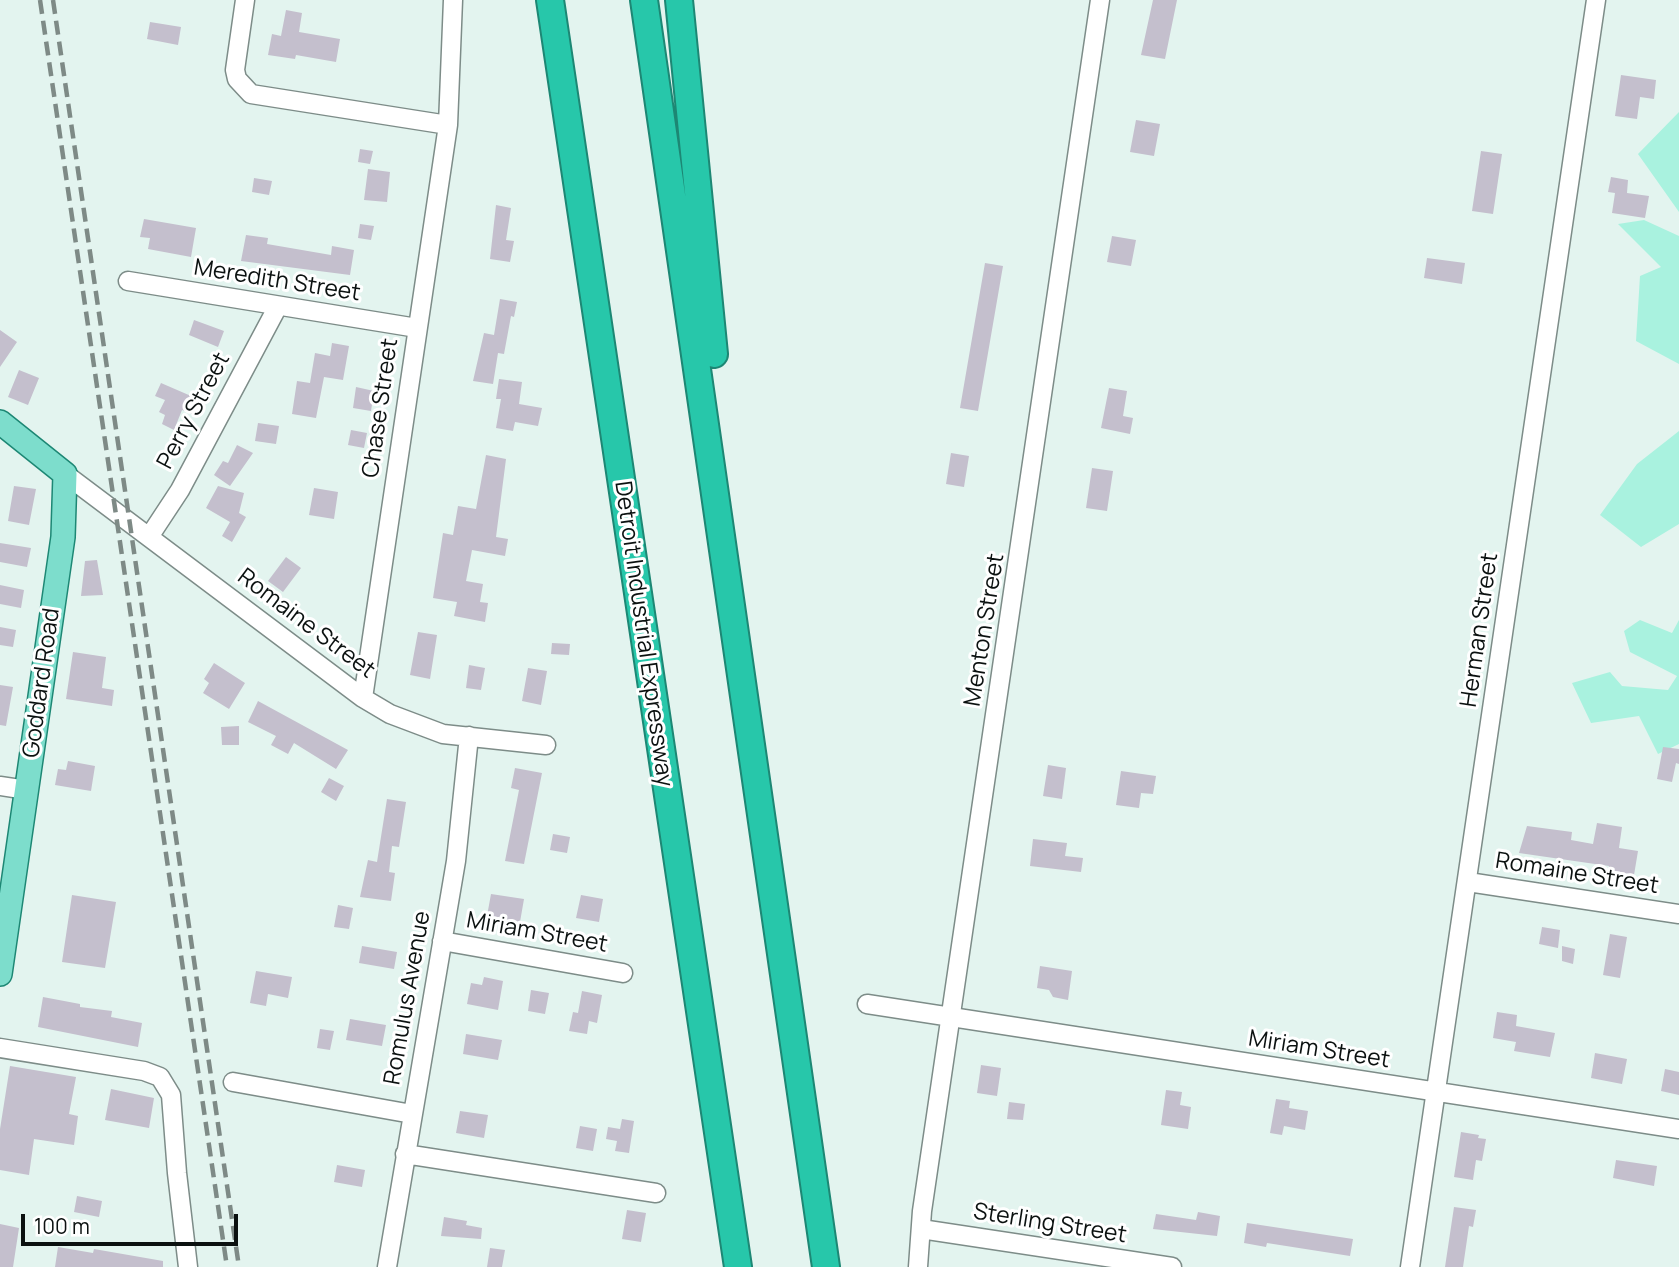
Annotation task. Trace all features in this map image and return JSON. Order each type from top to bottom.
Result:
[{"type":"highway","name":"Detroit Industrial Expressway","points":[[550,0],[738,1267]]},
{"type":"highway","points":[[644,0],[760,797]]},
{"type":"highway","points":[[679,0],[770,888],[826,1267]]},
{"type":"main road","points":[[0,422],[65,474]]},
{"type":"main road","name":"Goddard Road","points":[[0,974],[63,537],[65,474]]},
{"type":"street","points":[[245,0],[235,69],[237,79],[251,94],[448,125]]},
{"type":"street","name":"Chase Street","points":[[363,698],[448,125],[453,0]]},
{"type":"street","name":"Menton Street","points":[[918,1267],[951,1018],[1100,0]]},
{"type":"street","name":"Herman Street","points":[[1410,1267],[1596,0]]},
{"type":"street","name":"Meredith Street","points":[[128,281],[417,328]]},
{"type":"street","name":"Perry Street","points":[[149,537],[180,490],[278,306]]},
{"type":"street","name":"Romaine Street","points":[[65,474],[363,698],[420,727],[443,734],[546,745]]},
{"type":"street","name":"Romulus Avenue","points":[[387,1267],[462,820],[469,736]]},
{"type":"street","points":[[0,786],[27,790]]},
{"type":"street","name":"Romaine Street","points":[[1468,882],[1679,914]]},
{"type":"street","name":"Miriam Street","points":[[442,941],[623,973]]},
{"type":"street","name":"Miriam Street","points":[[867,1004],[1679,1129]]},
{"type":"street","points":[[0,1048],[144,1071],[160,1077],[168,1085],[176,1132],[177,1173],[188,1267]]},
{"type":"street","points":[[233,1082],[412,1114]]},
{"type":"street","points":[[405,1154],[656,1193]]},
{"type":"street","name":"Sterling Street","points":[[921,1229],[1172,1267]]},
{"type":"green space","points":[[1679,112],[1679,212],[1638,154]]},
{"type":"green space","points":[[1644,220],[1679,236],[1679,364],[1636,341],[1640,276],[1661,267],[1618,224]]},
{"type":"green space","points":[[1679,431],[1679,524],[1641,547],[1600,515],[1637,464]]},
{"type":"green space","points":[[1640,620],[1672,633],[1679,620],[1679,744],[1658,754],[1639,716],[1591,723],[1572,683],[1610,672],[1622,686],[1668,690],[1677,676],[1630,652],[1624,631]]},
{"type":"building","points":[[1153,0],[1177,0],[1165,59],[1141,55]]},
{"type":"building","points":[[286,10],[302,13],[299,32],[340,39],[336,62],[296,55],[295,59],[268,55],[272,34],[281,36]]},
{"type":"building","points":[[150,22],[181,27],[178,45],[147,39]]},
{"type":"building","points":[[1621,75],[1656,80],[1654,99],[1640,97],[1637,119],[1615,116]]},
{"type":"building","points":[[1136,120],[1160,124],[1154,156],[1130,152]]},
{"type":"building","points":[[360,149],[373,151],[370,164],[358,162]]},
{"type":"building","points":[[1481,151],[1502,154],[1493,214],[1472,211]]},
{"type":"building","points":[[368,169],[390,172],[387,202],[364,200]]},
{"type":"building","points":[[1611,177],[1628,180],[1627,193],[1649,196],[1645,218],[1612,213],[1615,193],[1608,192]]},
{"type":"building","points":[[254,178],[272,181],[269,195],[252,192]]},
{"type":"building","points":[[496,205],[511,208],[506,240],[514,241],[510,262],[490,259]]},
{"type":"building","points":[[144,219],[196,228],[191,257],[148,249],[150,238],[140,237]]},
{"type":"building","points":[[360,224],[374,226],[371,240],[358,238]]},
{"type":"building","points":[[246,235],[268,238],[267,244],[331,255],[332,246],[354,250],[350,275],[241,261]]},
{"type":"building","points":[[1112,236],[1136,240],[1131,266],[1107,262]]},
{"type":"building","points":[[1427,258],[1465,263],[1462,284],[1424,278]]},
{"type":"building","points":[[985,263],[1003,266],[978,411],[960,408]]},
{"type":"building","points":[[500,299],[517,302],[514,317],[511,316],[504,354],[498,353],[493,384],[473,381],[484,333],[494,335]]},
{"type":"building","points":[[194,320],[224,331],[218,347],[189,335]]},
{"type":"building","points":[[0,330],[17,342],[0,367]]},
{"type":"building","points":[[332,343],[349,346],[343,380],[324,377],[316,418],[292,414],[297,381],[310,383],[315,353],[330,356]]},
{"type":"building","points":[[19,370],[39,378],[28,405],[8,397]]},
{"type":"building","points":[[499,379],[522,382],[519,404],[542,408],[538,426],[515,422],[513,431],[496,428],[501,399],[496,399]]},
{"type":"building","points":[[161,383],[198,399],[192,414],[182,410],[174,430],[162,424],[165,415],[159,412],[165,400],[155,396]]},
{"type":"building","points":[[356,387],[374,391],[371,411],[353,408]]},
{"type":"building","points":[[1109,388],[1127,391],[1123,416],[1133,418],[1130,434],[1101,428]]},
{"type":"building","points":[[258,423],[279,426],[276,444],[255,441]]},
{"type":"building","points":[[351,430],[367,433],[364,448],[348,445]]},
{"type":"building","points":[[237,445],[253,453],[230,486],[214,475],[223,461],[228,463]]},
{"type":"building","points":[[951,453],[969,456],[964,487],[946,484]]},
{"type":"building","points":[[486,455],[506,459],[496,537],[508,539],[505,556],[472,550],[466,581],[483,584],[480,602],[488,603],[485,622],[454,616],[457,602],[433,598],[443,533],[453,535],[458,506],[476,509]]},
{"type":"building","points":[[1092,468],[1113,471],[1107,511],[1086,508]]},
{"type":"building","points":[[14,486],[36,489],[29,525],[8,521]]},
{"type":"building","points":[[218,486],[244,493],[239,513],[246,517],[232,542],[222,536],[230,522],[206,508]]},
{"type":"building","points":[[314,488],[338,492],[334,519],[309,515]]},
{"type":"building","points":[[0,543],[31,548],[27,567],[0,562]]},
{"type":"building","points":[[286,557],[301,568],[283,592],[268,581]]},
{"type":"building","points":[[97,560],[103,595],[81,596],[85,561]]},
{"type":"building","points":[[0,585],[24,590],[21,608],[0,604]]},
{"type":"building","points":[[0,627],[16,630],[13,647],[0,645]]},
{"type":"building","points":[[418,632],[437,635],[430,679],[410,675]]},
{"type":"building","points":[[552,643],[570,644],[569,655],[551,654]]},
{"type":"building","points":[[73,652],[106,657],[102,688],[114,690],[112,706],[66,699]]},
{"type":"building","points":[[214,663],[245,683],[229,709],[203,693],[209,683],[204,679]]},
{"type":"building","points":[[469,665],[485,668],[481,690],[466,688]]},
{"type":"building","points":[[528,668],[547,671],[541,705],[522,701]]},
{"type":"building","points":[[0,685],[13,687],[6,726],[0,725]]},
{"type":"building","points":[[258,701],[348,750],[336,769],[294,743],[288,754],[271,745],[276,736],[248,722]]},
{"type":"building","points":[[239,726],[239,745],[222,745],[221,727]]},
{"type":"building","points":[[1663,747],[1679,749],[1679,764],[1676,763],[1672,782],[1657,779]]},
{"type":"building","points":[[68,761],[95,766],[91,791],[55,785],[58,769],[66,770]]},
{"type":"building","points":[[1048,765],[1066,768],[1062,799],[1043,796]]},
{"type":"building","points":[[515,768],[542,773],[524,864],[505,861],[519,790],[511,788]]},
{"type":"building","points":[[1121,771],[1156,776],[1153,794],[1141,793],[1139,808],[1116,805]]},
{"type":"building","points":[[329,778],[344,786],[336,801],[321,792]]},
{"type":"building","points":[[387,799],[406,802],[399,847],[392,846],[389,872],[395,873],[391,901],[360,897],[368,860],[377,862]]},
{"type":"building","points":[[1597,823],[1622,827],[1619,848],[1638,851],[1634,875],[1608,870],[1609,866],[1519,853],[1527,826],[1572,832],[1571,840],[1593,844]]},
{"type":"building","points":[[553,834],[570,837],[567,853],[550,850]]},
{"type":"building","points":[[1033,839],[1067,843],[1065,856],[1083,858],[1081,872],[1030,866]]},
{"type":"building","points":[[491,894],[524,899],[520,922],[487,916]]},
{"type":"building","points":[[72,895],[116,902],[105,968],[62,962]]},
{"type":"building","points":[[581,895],[603,899],[599,922],[576,918]]},
{"type":"building","points":[[338,905],[353,908],[349,929],[334,927]]},
{"type":"building","points":[[1542,927],[1560,930],[1558,948],[1539,944]]},
{"type":"building","points":[[1610,934],[1627,937],[1620,978],[1603,975]]},
{"type":"building","points":[[362,946],[397,952],[394,969],[359,963]]},
{"type":"building","points":[[1562,946],[1575,949],[1573,964],[1562,961]]},
{"type":"building","points":[[1040,966],[1072,971],[1068,1000],[1053,997],[1049,990],[1037,988]]},
{"type":"building","points":[[256,971],[292,977],[288,998],[268,994],[266,1006],[250,1003]]},
{"type":"building","points":[[484,977],[503,981],[498,1010],[467,1004],[471,983],[482,985]]},
{"type":"building","points":[[531,990],[549,993],[545,1014],[528,1011]]},
{"type":"building","points":[[582,991],[602,995],[597,1023],[589,1021],[587,1034],[569,1031],[573,1012],[578,1013]]},
{"type":"building","points":[[43,997],[80,1004],[80,1007],[112,1011],[111,1017],[142,1023],[138,1047],[38,1027]]},
{"type":"building","points":[[1497,1012],[1517,1015],[1516,1026],[1555,1033],[1550,1057],[1514,1051],[1516,1042],[1493,1038]]},
{"type":"building","points":[[350,1019],[386,1025],[382,1046],[346,1040]]},
{"type":"building","points":[[320,1029],[334,1031],[330,1050],[317,1048]]},
{"type":"building","points":[[466,1034],[502,1040],[498,1060],[463,1054]]},
{"type":"building","points":[[1595,1053],[1627,1059],[1622,1084],[1591,1078]]},
{"type":"building","points":[[981,1065],[1001,1068],[997,1096],[977,1093]]},
{"type":"building","points":[[10,1066],[76,1077],[69,1114],[78,1116],[74,1145],[34,1139],[29,1175],[0,1170],[0,1129]]},
{"type":"building","points":[[1665,1069],[1679,1072],[1679,1095],[1661,1091]]},
{"type":"building","points":[[111,1089],[154,1098],[149,1128],[105,1120]]},
{"type":"building","points":[[1166,1090],[1182,1092],[1180,1105],[1191,1107],[1188,1129],[1161,1125]]},
{"type":"building","points":[[1276,1099],[1290,1101],[1289,1108],[1308,1111],[1305,1130],[1284,1126],[1282,1135],[1270,1133]]},
{"type":"building","points":[[1009,1102],[1025,1104],[1023,1120],[1007,1119]]},
{"type":"building","points":[[460,1111],[488,1115],[484,1138],[456,1133]]},
{"type":"building","points":[[622,1119],[634,1121],[629,1153],[615,1151],[617,1141],[606,1139],[608,1127],[620,1129]]},
{"type":"building","points":[[580,1126],[597,1129],[593,1151],[576,1148]]},
{"type":"building","points":[[1461,1132],[1486,1139],[1482,1161],[1476,1160],[1473,1180],[1454,1177]]},
{"type":"building","points":[[1616,1160],[1657,1166],[1654,1186],[1613,1178]]},
{"type":"building","points":[[337,1165],[365,1170],[362,1187],[334,1182]]},
{"type":"building","points":[[77,1196],[102,1201],[99,1217],[74,1212]]},
{"type":"building","points":[[1454,1207],[1476,1210],[1473,1227],[1469,1226],[1463,1267],[1445,1267]]},
{"type":"building","points":[[627,1210],[646,1213],[641,1242],[622,1239]]},
{"type":"building","points":[[1198,1212],[1220,1216],[1217,1236],[1153,1229],[1156,1214],[1196,1220]]},
{"type":"building","points":[[444,1217],[467,1221],[466,1225],[482,1228],[481,1239],[441,1236]]},
{"type":"building","points":[[1247,1223],[1353,1239],[1350,1256],[1267,1243],[1266,1247],[1244,1243]]},
{"type":"building","points":[[0,1224],[19,1228],[13,1267],[0,1267]]},
{"type":"building","points":[[58,1247],[93,1253],[94,1249],[163,1261],[163,1267],[55,1267]]},
{"type":"building","points":[[490,1248],[505,1250],[502,1267],[487,1267]]},
{"type":"railway","points":[[40,0],[227,1267]]},
{"type":"railway","points":[[53,0],[239,1267]]}]
